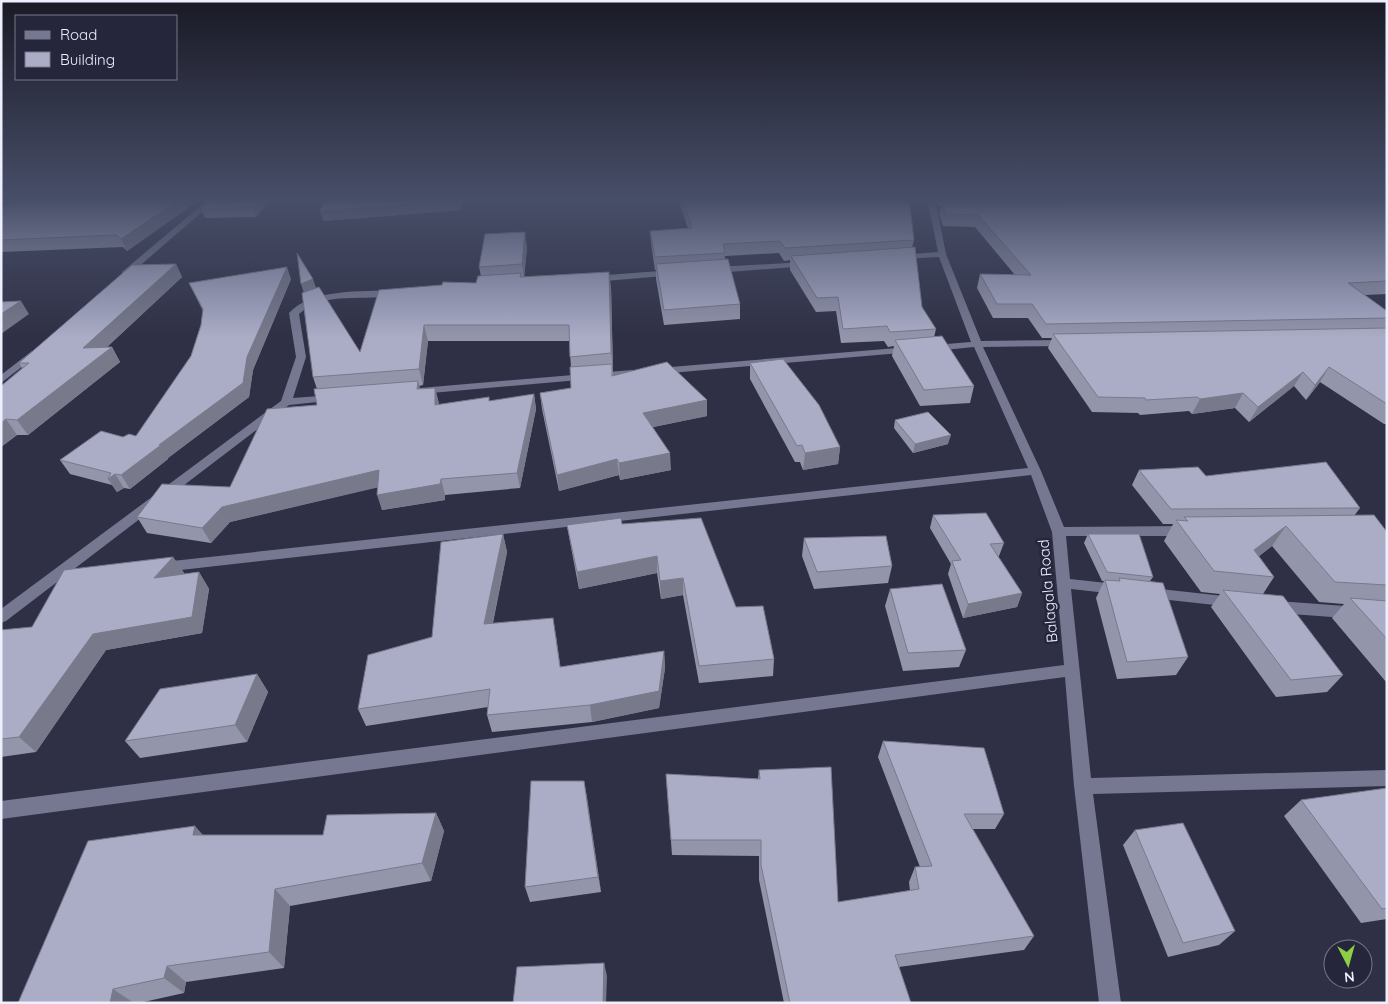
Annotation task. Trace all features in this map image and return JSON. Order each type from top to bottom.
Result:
[{"type":"street","points":[[119,280],[160,245]]},
{"type":"street","name":"Balagala Road","points":[[941,245],[942,254],[977,344],[1036,471],[1059,532],[1083,786],[1110,1003]]},
{"type":"street","points":[[893,258],[942,254]]},
{"type":"street","points":[[706,271],[814,263]]},
{"type":"street","points":[[578,280],[686,272]]},
{"type":"street","points":[[286,402],[301,357],[294,313],[303,304],[321,298],[400,293]]},
{"type":"street","points":[[404,392],[977,344],[1077,343]]},
{"type":"street","points":[[1,380],[38,349]]},
{"type":"street","points":[[1,617],[286,402],[345,397]]},
{"type":"street","points":[[153,568],[1036,471]]},
{"type":"street","points":[[1059,532],[1198,531]]},
{"type":"street","points":[[54,578],[74,576]]},
{"type":"street","points":[[1064,583],[1247,604]]},
{"type":"street","points":[[1266,606],[1387,615]]},
{"type":"street","points":[[1,810],[1071,670]]},
{"type":"street","points":[[1083,786],[1387,778]]},
{"type":"building","points":[[483,245],[524,245],[522,264],[479,267]]},
{"type":"building","points":[[653,245],[723,245],[725,253],[655,257]]},
{"type":"building","points":[[783,245],[836,245],[785,248]]},
{"type":"building","points":[[1004,245],[1387,245],[1387,281],[1348,283],[1387,311],[1387,318],[1046,324],[1032,304],[997,304],[980,274],[1031,275]]},
{"type":"building","points":[[915,247],[922,307],[936,329],[890,332],[887,326],[843,329],[838,297],[817,298],[791,256]]},
{"type":"building","points":[[297,253],[313,279],[301,284]]},
{"type":"building","points":[[728,259],[740,304],[664,310],[656,264]]},
{"type":"building","points":[[176,264],[83,348],[112,347],[17,420],[6,419],[1,423],[1,386],[29,363],[19,363],[132,265]]},
{"type":"building","points":[[287,267],[247,357],[243,383],[121,475],[115,474],[108,479],[111,473],[60,460],[101,431],[123,437],[129,434],[136,436],[191,356],[201,325],[203,309],[189,283]]},
{"type":"building","points":[[609,272],[611,353],[570,357],[569,325],[424,325],[419,369],[313,377],[302,293],[319,287],[360,352],[379,290],[442,285],[443,282],[476,283],[478,276],[521,273],[520,277]]},
{"type":"building","points":[[21,301],[1,314],[1,302]]},
{"type":"building","points":[[1387,328],[1387,404],[1329,367],[1315,385],[1303,372],[1258,407],[1243,393],[1200,399],[1197,397],[1146,400],[1145,398],[1098,397],[1053,334]]},
{"type":"building","points":[[942,336],[974,386],[924,390],[895,340]]},
{"type":"building","points":[[783,359],[819,405],[840,447],[805,453],[802,445],[797,446],[750,363]]},
{"type":"building","points":[[667,362],[707,400],[643,413],[670,453],[619,463],[617,459],[557,475],[540,393],[571,388],[570,367],[612,364],[612,376]]},
{"type":"building","points":[[418,381],[417,389],[435,388],[435,405],[489,397],[489,401],[534,394],[517,473],[441,479],[440,484],[377,495],[379,470],[222,507],[202,528],[137,517],[162,484],[230,487],[267,409],[317,405],[314,389]]},
{"type":"building","points":[[928,412],[951,435],[915,444],[895,420]]},
{"type":"building","points":[[1326,462],[1360,508],[1171,509],[1139,470],[1198,467],[1206,476]]},
{"type":"building","points":[[986,513],[1004,543],[990,544],[1022,593],[968,604],[952,561],[961,560],[933,515]]},
{"type":"building","points":[[1374,515],[1387,532],[1387,585],[1335,582],[1286,526],[1254,550],[1274,577],[1214,571],[1176,520],[1188,521],[1184,517]]},
{"type":"building","points":[[621,518],[622,524],[701,518],[736,607],[763,606],[774,659],[699,666],[683,578],[660,581],[657,556],[577,572],[567,525]]},
{"type":"building","points":[[503,534],[484,624],[553,618],[560,667],[664,651],[659,691],[590,705],[487,715],[490,689],[358,709],[368,655],[432,637],[441,542]]},
{"type":"building","points":[[1088,534],[1139,534],[1153,577],[1107,572]]},
{"type":"building","points":[[886,536],[892,566],[817,572],[804,538]]},
{"type":"building","points":[[173,557],[154,578],[199,572],[192,617],[93,634],[19,737],[1,739],[1,630],[32,627],[64,570]]},
{"type":"building","points":[[1119,578],[1163,583],[1188,657],[1127,662],[1105,580],[1120,581]]},
{"type":"building","points":[[942,584],[966,650],[908,653],[890,589]]},
{"type":"building","points":[[1223,590],[1283,596],[1343,675],[1291,680]]},
{"type":"building","points":[[1350,598],[1387,601],[1387,639]]},
{"type":"building","points":[[257,674],[235,725],[125,741],[160,689]]},
{"type":"building","points":[[883,741],[984,748],[1004,814],[964,814],[1034,936],[895,955],[911,1003],[790,1003],[761,865],[761,840],[671,840],[666,774],[760,779],[759,770],[831,767],[838,902],[919,889],[915,867],[932,866]]},
{"type":"building","points":[[531,781],[584,781],[598,877],[525,887]]},
{"type":"building","points":[[1387,788],[1387,908],[1382,909],[1301,800]]},
{"type":"building","points":[[436,813],[422,863],[275,889],[269,952],[167,966],[164,978],[113,989],[110,1003],[18,1003],[88,841],[195,826],[193,835],[323,835],[327,815]]},
{"type":"building","points":[[1183,823],[1235,931],[1183,943],[1135,830]]},
{"type":"building","points":[[604,963],[603,1003],[513,1003],[517,967]]}]
